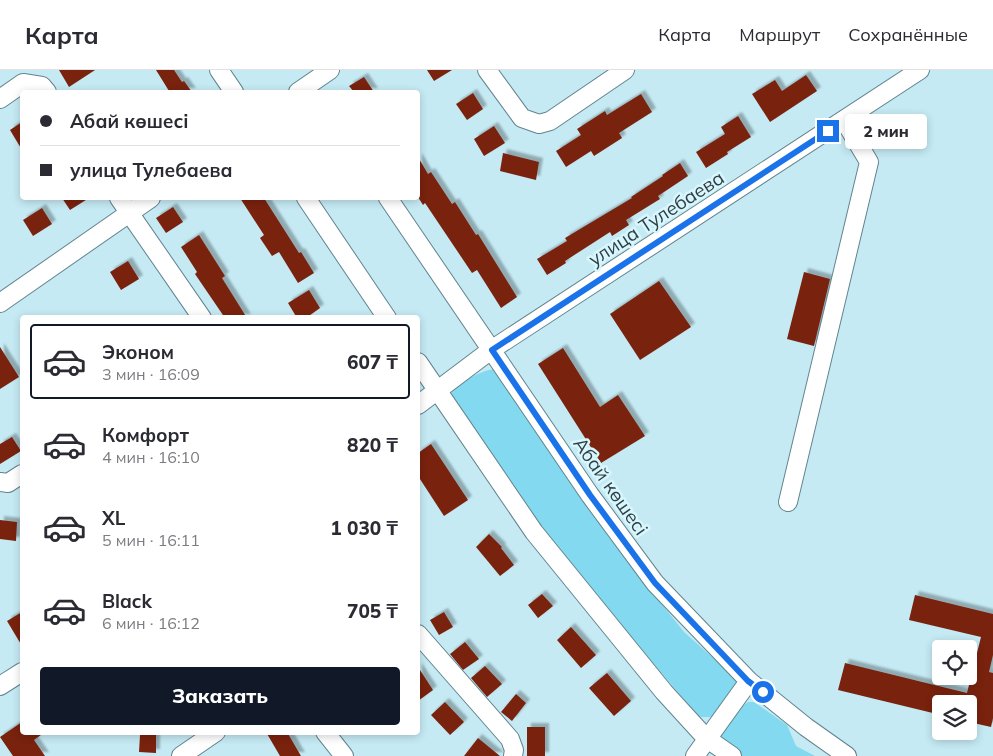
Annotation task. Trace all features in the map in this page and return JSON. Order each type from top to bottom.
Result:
[{"type":"street","points":[[219,70],[233,90]]},
{"type":"street","points":[[306,85],[330,70]]},
{"type":"street","points":[[487,70],[522,118],[539,124],[550,121],[625,70]]},
{"type":"street","name":"улица Тулебаева","points":[[420,404],[492,350],[916,71]]},
{"type":"street","points":[[0,99],[22,83],[42,86],[45,90]]},
{"type":"street","points":[[788,502],[869,162],[844,120]]},
{"type":"street","points":[[120,200],[200,315]]},
{"type":"street","points":[[0,302],[148,200]]},
{"type":"street","points":[[307,200],[385,315]]},
{"type":"street","name":"Абай көшесі","points":[[389,200],[590,495],[655,583],[748,681],[806,727],[847,756]]},
{"type":"street","points":[[420,365],[534,532],[664,692],[706,738],[732,756]]},
{"type":"street","points":[[0,482],[8,483],[20,475]]},
{"type":"street","points":[[420,636],[510,739],[514,750],[513,756]]},
{"type":"street","points":[[0,686],[20,673]]},
{"type":"street","points":[[695,756],[748,681]]},
{"type":"street","points":[[181,756],[212,735]]},
{"type":"street","points":[[327,735],[344,756]]},
{"type":"shaded area","points":[[493,369],[502,379],[610,539],[684,632],[738,680],[739,687],[713,717],[699,717],[523,510],[450,395],[458,386],[469,379]]},
{"type":"shaded area","points":[[748,702],[754,702],[787,725],[796,746],[815,756],[738,756],[719,737],[735,713]]},
{"type":"building","points":[[59,70],[95,70],[69,87]]},
{"type":"building","points":[[156,70],[174,70],[191,90],[168,90]]},
{"type":"building","points":[[427,70],[452,70],[434,81]]},
{"type":"building","points":[[806,75],[817,91],[770,122],[752,94],[775,80],[782,91]]},
{"type":"building","points":[[364,77],[373,90],[352,90],[349,86]]},
{"type":"building","points":[[473,93],[483,109],[467,120],[456,104]]},
{"type":"building","points":[[641,94],[652,112],[619,133],[622,138],[594,156],[591,151],[566,167],[556,151],[581,135],[577,129],[605,111],[607,115]]},
{"type":"building","points":[[738,116],[751,137],[706,168],[696,152],[725,134],[721,127]]},
{"type":"building","points":[[20,123],[20,147],[10,130]]},
{"type":"building","points":[[494,126],[505,143],[484,156],[474,139]]},
{"type":"building","points":[[503,153],[539,162],[536,180],[500,171]]},
{"type":"building","points":[[420,160],[428,174],[431,172],[452,204],[455,202],[476,235],[478,234],[517,297],[501,308],[477,270],[472,273],[425,203],[423,205],[420,200]]},
{"type":"building","points":[[680,163],[688,176],[658,196],[660,199],[626,220],[629,225],[612,236],[610,232],[547,275],[537,259],[567,241],[565,238],[632,198]]},
{"type":"building","points":[[63,200],[86,200],[70,210]]},
{"type":"building","points":[[241,200],[265,200],[314,273],[298,283],[279,252],[272,256],[260,238],[264,235]]},
{"type":"building","points":[[173,207],[183,222],[166,233],[156,218]]},
{"type":"building","points":[[42,208],[52,224],[33,236],[23,220]]},
{"type":"building","points":[[199,235],[225,276],[222,278],[245,315],[223,315],[195,274],[197,272],[181,247]]},
{"type":"building","points":[[128,261],[139,279],[121,290],[110,272]]},
{"type":"building","points":[[804,272],[830,279],[814,346],[787,339]]},
{"type":"building","points":[[659,281],[691,327],[640,360],[610,314]]},
{"type":"building","points":[[309,290],[320,308],[310,315],[295,315],[288,303]]},
{"type":"building","points":[[0,347],[19,377],[0,389]]},
{"type":"building","points":[[563,348],[600,407],[618,395],[645,436],[601,463],[538,364]]},
{"type":"building","points":[[12,437],[20,452],[0,464],[0,444]]},
{"type":"building","points":[[431,444],[468,500],[444,516],[420,479],[420,452]]},
{"type":"building","points":[[0,520],[17,522],[16,541],[0,539]]},
{"type":"building","points":[[489,534],[502,547],[514,565],[500,576],[476,547]]},
{"type":"building","points":[[542,594],[553,606],[538,618],[528,605]]},
{"type":"building","points":[[915,595],[993,614],[993,655],[989,672],[993,673],[993,718],[991,727],[977,724],[977,695],[932,695],[932,713],[838,690],[845,663],[967,693],[969,685],[977,685],[977,653],[981,637],[909,620]]},
{"type":"building","points":[[444,612],[453,627],[439,635],[430,620]]},
{"type":"building","points":[[20,613],[20,643],[7,621]]},
{"type":"building","points":[[571,627],[596,655],[581,668],[557,640]]},
{"type":"building","points":[[465,642],[479,659],[463,670],[450,654]]},
{"type":"building","points":[[485,666],[502,684],[487,697],[471,678]]},
{"type":"building","points":[[420,670],[433,690],[420,700]]},
{"type":"building","points":[[607,673],[631,701],[614,716],[589,688]]},
{"type":"building","points":[[516,694],[526,703],[512,721],[501,712]]},
{"type":"building","points":[[445,702],[464,722],[450,735],[431,715]]},
{"type":"building","points":[[20,723],[20,735],[41,735],[34,740],[45,756],[13,756],[0,737]]},
{"type":"building","points":[[527,727],[545,727],[545,756],[527,756]]},
{"type":"building","points":[[140,735],[156,735],[156,753],[139,752]]},
{"type":"building","points":[[268,735],[289,735],[301,756],[280,756]]},
{"type":"building","points":[[478,738],[500,756],[464,756]]},
{"type":"route","points":[[763,692],[748,681],[655,583],[590,495],[492,350],[828,131]]}]
